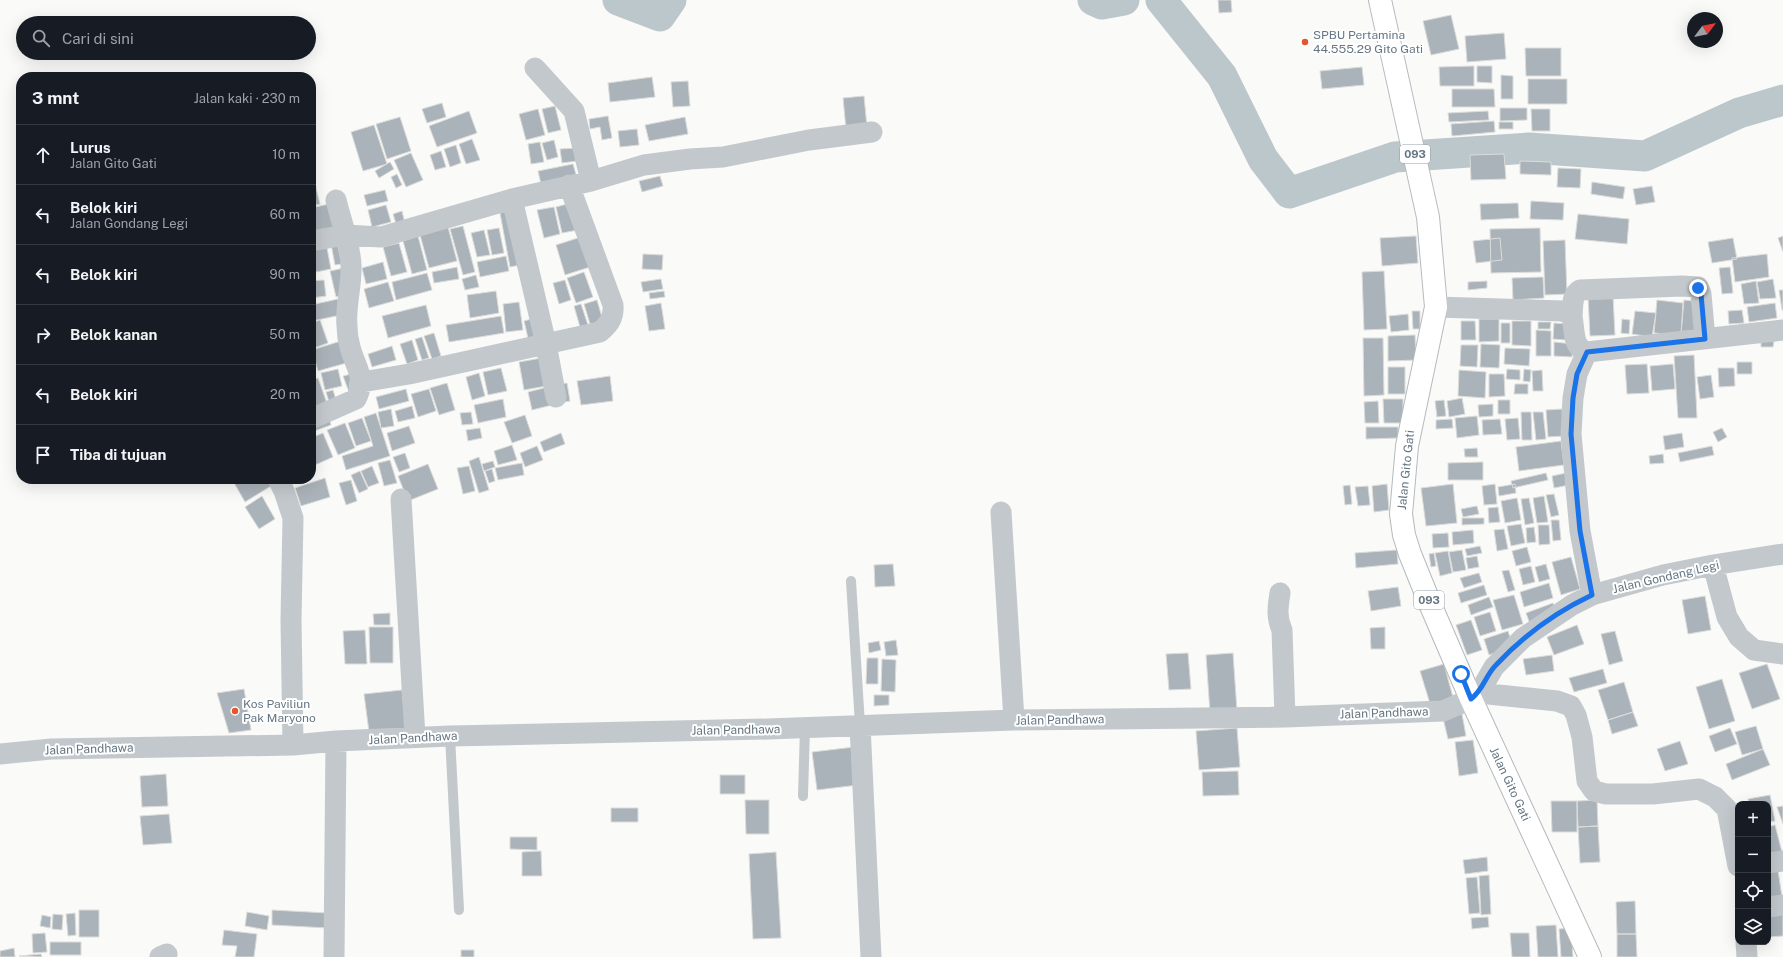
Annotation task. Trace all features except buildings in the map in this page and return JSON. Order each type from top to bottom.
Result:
[{"type":"main road","name":"Jalan Gito Gati","points":[[1380,0],[1428,217],[1436,307],[1407,446],[1401,514],[1404,535],[1410,554],[1475,696],[1590,957]]},
{"type":"street","points":[[535,68],[574,111],[591,181]]},
{"type":"street","points":[[316,241],[345,235],[381,236],[512,198],[591,181],[644,165],[690,159],[722,157],[809,140],[872,132]]},
{"type":"street","points":[[362,382],[409,374],[600,332],[609,324],[614,314],[613,305],[569,185]]},
{"type":"street","points":[[512,198],[546,344],[556,397]]},
{"type":"street","points":[[316,417],[356,399],[362,382],[350,347],[346,325],[347,308],[350,295],[351,266],[336,200]]},
{"type":"street","points":[[1705,339],[1701,294],[1698,288],[1682,286],[1580,290],[1576,292],[1574,297],[1572,317],[1578,346],[1582,351],[1587,352],[1705,339],[1783,330]]},
{"type":"street","points":[[1436,307],[1563,311],[1572,317]]},
{"type":"street","points":[[1587,352],[1577,374],[1573,398],[1571,434],[1580,531],[1592,595]]},
{"type":"street","points":[[280,484],[293,518],[291,620],[293,745]]},
{"type":"street","points":[[401,499],[414,737]]},
{"type":"street","points":[[1001,512],[1014,720]]},
{"type":"street","name":"Jalan Gondang Legi","points":[[1475,696],[1494,667],[1522,638],[1572,605],[1592,595],[1663,575],[1713,565],[1783,554]]},
{"type":"street","points":[[1713,565],[1727,617],[1739,637],[1754,650],[1783,654]]},
{"type":"street","points":[[1280,593],[1277,612],[1282,630],[1285,717]]},
{"type":"street","points":[[1475,696],[1556,701],[1571,706],[1576,715],[1582,737],[1587,780],[1594,792],[1606,794],[1653,794],[1699,789],[1716,797],[1726,809],[1735,852]]},
{"type":"street","name":"Jalan Pandhawa","points":[[0,754],[51,749],[293,745],[414,737],[805,728],[1014,720],[1285,717],[1443,711],[1475,696]]},
{"type":"street","points":[[860,725],[871,957]]},
{"type":"street","points":[[334,957],[336,741]]},
{"type":"street","points":[[1771,863],[1783,861]]},
{"type":"street","points":[[1771,907],[1783,905]]},
{"type":"street","points":[[1746,945],[1747,957]]},
{"type":"lane","points":[[851,581],[860,725]]},
{"type":"lane","points":[[803,796],[805,728]]},
{"type":"lane","points":[[450,736],[460,910]]},
{"type":"waterway","points":[[618,0],[660,16],[671,0]]},
{"type":"waterway","points":[[1093,0],[1102,4],[1124,0]]},
{"type":"waterway","points":[[1161,0],[1222,76],[1263,159],[1289,193],[1395,157],[1529,148],[1645,156],[1739,113],[1783,100]]},
{"type":"place","name":"SPBU Pertamina 44.555.29 Gito Gati","points":[[1305,42]]},
{"type":"place","name":"Kos Paviliun Pak Maryono","points":[[235,711]]},
{"type":"route","points":[[1461,674],[1471,699],[1479,693],[1494,667],[1522,638],[1572,605],[1592,595],[1580,531],[1571,434],[1573,398],[1577,374],[1587,352],[1705,339],[1701,294],[1698,288]]}]
